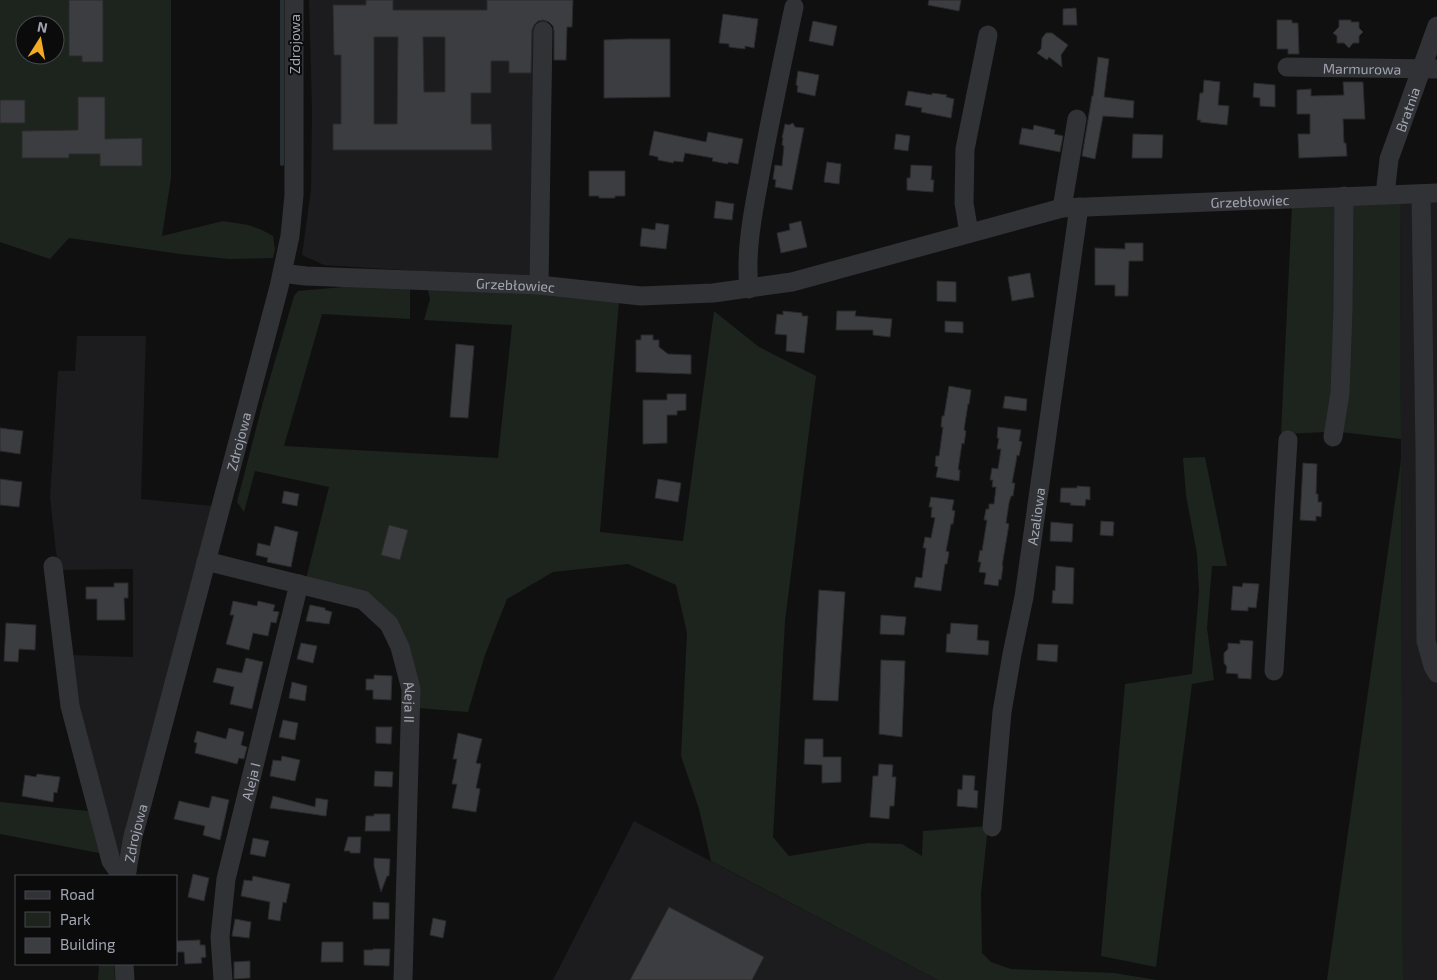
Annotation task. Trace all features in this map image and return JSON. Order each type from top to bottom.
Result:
[{"type":"street","name":"Zdrojowa","points":[[126,874],[140,809],[284,270],[291,229],[295,180],[294,0]]},
{"type":"street","points":[[749,289],[747,268],[754,204],[794,7]]},
{"type":"street","name":"Bratnia","points":[[1385,195],[1389,159],[1430,69],[1437,26]]},
{"type":"street","points":[[539,285],[543,31]]},
{"type":"street","points":[[969,233],[964,203],[965,149],[988,35]]},
{"type":"street","name":"Marmurowa","points":[[1287,67],[1430,69]]},
{"type":"street","points":[[1070,208],[1077,119]]},
{"type":"street","name":"Grzebłowiec","points":[[284,270],[289,274],[306,276],[539,285],[640,296],[713,293],[792,282],[969,233],[1070,208],[1429,193]]},
{"type":"street","points":[[1429,193],[1425,458],[1426,641],[1433,666],[1437,673]]},
{"type":"street","points":[[1333,437],[1340,384],[1344,196]]},
{"type":"street","name":"Azaliowa","points":[[992,827],[1002,712],[1024,597],[1070,208]]},
{"type":"street","points":[[1274,671],[1288,440]]},
{"type":"street","name":"Aleja II","points":[[206,561],[363,600],[389,624],[400,647],[411,689],[404,980]]},
{"type":"street","points":[[53,566],[70,706],[109,856],[116,868],[126,874]]},
{"type":"street","name":"Aleja I","points":[[223,980],[220,937],[226,879],[299,584]]},
{"type":"street","points":[[124,965],[125,980]]},
{"type":"shaded area","points":[[309,0],[547,0],[546,279],[324,265],[302,255],[311,189],[312,110]]},
{"type":"shaded area","points":[[1400,203],[1437,203],[1437,980],[1403,980]]},
{"type":"shaded area","points":[[77,336],[146,336],[141,499],[213,506],[122,857],[99,853],[70,655],[133,657],[133,569],[58,570],[50,497],[58,371],[75,371]]},
{"type":"shaded area","points":[[634,821],[938,980],[553,980]]},
{"type":"green space","points":[[0,0],[171,0],[171,178],[162,236],[223,221],[248,225],[273,236],[275,250],[273,258],[229,259],[69,238],[50,259],[0,242]]},
{"type":"green space","points":[[1400,203],[1401,439],[1340,432],[1351,204]]},
{"type":"green space","points":[[1339,204],[1333,392],[1328,432],[1281,434],[1292,206]]},
{"type":"green space","points":[[410,281],[410,319],[322,314],[284,446],[498,458],[512,325],[424,320],[430,299],[427,287],[445,285],[619,301],[600,532],[683,541],[714,311],[759,347],[816,376],[785,621],[773,837],[789,856],[868,843],[902,844],[922,856],[923,831],[988,826],[981,894],[982,953],[991,962],[1011,969],[1114,973],[1157,980],[938,980],[711,861],[699,809],[681,756],[687,633],[676,585],[628,564],[553,572],[507,599],[485,655],[468,712],[417,708],[394,619],[306,579],[329,487],[255,471],[244,512],[237,502],[263,402],[294,296],[298,291]]},
{"type":"green space","points":[[1205,457],[1227,566],[1212,566],[1207,628],[1214,680],[1192,684],[1156,967],[1101,956],[1125,684],[1192,674],[1199,591],[1197,554],[1186,495],[1183,458]]},
{"type":"green space","points":[[1401,460],[1403,980],[1327,980]]},
{"type":"green space","points":[[0,802],[88,811],[99,853],[0,834]]},
{"type":"green space","points":[[99,965],[114,965],[115,980],[98,980]]},
{"type":"building","points":[[69,0],[103,0],[103,62],[82,62],[82,56],[69,56]]},
{"type":"building","points":[[366,0],[393,0],[393,10],[487,10],[487,0],[573,0],[572,27],[567,27],[566,60],[554,60],[553,26],[543,20],[538,21],[532,30],[531,73],[509,73],[509,61],[491,61],[491,93],[471,93],[471,124],[491,124],[492,150],[333,150],[333,124],[341,124],[341,55],[334,55],[333,5],[366,5]],"holes":[[[374,37],[398,37],[397,124],[374,124]],[[423,37],[445,37],[445,92],[424,92]]]},
{"type":"building","points":[[929,0],[961,0],[959,11],[928,5]]},
{"type":"building","points":[[1076,8],[1077,25],[1063,25],[1063,9]]},
{"type":"building","points":[[723,14],[758,19],[754,48],[745,46],[745,49],[729,47],[729,44],[719,43]]},
{"type":"building","points":[[1277,20],[1292,20],[1292,23],[1298,23],[1299,54],[1288,54],[1288,49],[1277,49]]},
{"type":"building","points":[[1339,20],[1359,22],[1359,28],[1363,32],[1359,36],[1359,43],[1353,43],[1349,48],[1344,43],[1337,43],[1337,36],[1333,33],[1339,27]]},
{"type":"building","points":[[813,21],[837,26],[833,46],[809,41]]},
{"type":"building","points":[[1046,33],[1052,33],[1068,45],[1061,55],[1062,67],[1049,57],[1047,60],[1037,53],[1041,49],[1042,38]]},
{"type":"building","points":[[670,39],[670,97],[604,98],[604,40]]},
{"type":"building","points":[[1098,57],[1109,59],[1104,97],[1134,101],[1133,118],[1103,116],[1095,159],[1082,156]]},
{"type":"building","points":[[798,71],[819,75],[815,96],[797,92]]},
{"type":"building","points":[[1204,80],[1220,82],[1218,105],[1229,106],[1227,125],[1197,120],[1200,93],[1203,93]]},
{"type":"building","points":[[1343,82],[1363,82],[1365,119],[1343,119],[1344,143],[1346,143],[1347,156],[1299,158],[1298,134],[1310,134],[1310,114],[1297,114],[1297,90],[1311,89],[1311,96],[1344,95]]},
{"type":"building","points":[[1254,83],[1275,85],[1275,107],[1260,106],[1260,98],[1253,97]]},
{"type":"building","points":[[908,91],[932,95],[932,93],[947,95],[946,97],[954,99],[951,118],[921,112],[922,108],[905,105]]},
{"type":"building","points":[[78,97],[105,97],[105,139],[142,138],[142,166],[100,166],[100,154],[69,154],[69,158],[22,158],[22,131],[78,130]]},
{"type":"building","points":[[0,100],[25,100],[25,123],[0,123]]},
{"type":"building","points":[[793,123],[795,127],[804,128],[792,190],[775,187],[776,180],[773,179],[775,165],[782,166],[784,146],[782,145],[782,138],[785,124]]},
{"type":"building","points":[[1034,125],[1055,130],[1054,134],[1063,136],[1060,152],[1019,144],[1022,128],[1033,130]]},
{"type":"building","points":[[654,131],[706,142],[708,132],[743,139],[738,164],[712,161],[713,158],[685,153],[683,162],[674,161],[673,163],[658,160],[658,157],[649,155]]},
{"type":"building","points":[[896,134],[910,136],[908,151],[894,149]]},
{"type":"building","points":[[1133,134],[1163,135],[1162,158],[1132,158]]},
{"type":"building","points":[[827,162],[841,164],[839,184],[824,182]]},
{"type":"building","points":[[911,165],[932,166],[931,180],[934,180],[933,192],[907,190],[907,178],[910,178]]},
{"type":"building","points":[[589,171],[625,171],[625,196],[599,198],[599,196],[589,196]]},
{"type":"building","points":[[716,201],[734,204],[732,220],[714,218]]},
{"type":"building","points":[[801,221],[807,247],[781,253],[777,233],[790,230],[789,224]]},
{"type":"building","points":[[656,223],[669,225],[666,249],[640,246],[642,228],[655,230]]},
{"type":"building","points":[[1125,243],[1143,243],[1143,261],[1129,261],[1128,296],[1115,296],[1115,285],[1095,285],[1095,248],[1125,249]]},
{"type":"building","points":[[1030,273],[1034,297],[1012,301],[1008,277]]},
{"type":"building","points":[[937,281],[956,282],[956,302],[937,301]]},
{"type":"building","points":[[783,311],[802,313],[802,316],[808,316],[804,353],[786,351],[787,335],[775,334],[777,314],[783,315]]},
{"type":"building","points":[[837,311],[856,311],[855,316],[892,319],[890,337],[873,335],[873,330],[836,330]]},
{"type":"building","points":[[945,321],[963,322],[963,333],[945,332]]},
{"type":"building","points":[[641,335],[653,335],[653,340],[659,340],[659,347],[668,354],[691,355],[691,374],[636,372],[636,340],[641,340]]},
{"type":"building","points":[[456,344],[474,346],[468,418],[450,417]]},
{"type":"building","points":[[949,386],[971,390],[964,430],[966,431],[964,444],[962,443],[958,470],[960,470],[959,481],[936,477],[938,467],[935,466],[936,456],[939,456],[943,427],[941,427],[942,416],[944,416]]},
{"type":"building","points":[[667,394],[686,394],[686,410],[677,411],[677,415],[667,415],[667,443],[643,444],[643,400],[667,400]]},
{"type":"building","points":[[1005,396],[1027,399],[1026,411],[1003,408]]},
{"type":"building","points":[[998,427],[1021,430],[1019,441],[1022,442],[1019,456],[1017,455],[1012,483],[1015,483],[1013,496],[1011,496],[1009,503],[1006,523],[1009,524],[1001,580],[999,579],[998,586],[984,584],[986,573],[979,572],[981,562],[978,562],[980,550],[982,551],[987,520],[984,520],[986,509],[989,509],[989,504],[994,504],[996,487],[992,487],[993,480],[990,480],[992,468],[998,469],[1001,449],[997,449]]},
{"type":"building","points":[[0,428],[23,431],[20,454],[0,451]]},
{"type":"building","points":[[1303,463],[1317,464],[1316,494],[1318,494],[1318,502],[1322,502],[1321,517],[1316,516],[1316,521],[1300,520]]},
{"type":"building","points":[[0,479],[22,482],[19,507],[0,505]]},
{"type":"building","points":[[658,479],[681,483],[678,502],[655,498]]},
{"type":"building","points":[[1077,486],[1090,487],[1090,500],[1086,499],[1085,506],[1060,502],[1061,488],[1077,488]]},
{"type":"building","points":[[284,491],[299,494],[297,506],[282,503]]},
{"type":"building","points":[[931,497],[954,500],[952,510],[955,511],[946,551],[949,552],[947,564],[945,564],[941,591],[914,587],[916,577],[922,578],[926,548],[923,548],[925,537],[931,538],[935,518],[931,517],[932,507],[929,507]]},
{"type":"building","points":[[1101,521],[1114,522],[1113,536],[1100,535]]},
{"type":"building","points":[[1051,522],[1073,524],[1072,542],[1050,541]]},
{"type":"building","points":[[389,525],[408,530],[400,560],[381,555]]},
{"type":"building","points":[[275,526],[298,532],[291,567],[267,562],[268,558],[256,555],[258,543],[270,546]]},
{"type":"building","points":[[1056,566],[1074,568],[1073,604],[1052,603],[1053,590],[1055,591]]},
{"type":"building","points":[[114,583],[128,583],[128,598],[124,598],[125,620],[97,620],[97,599],[86,599],[86,587],[114,587]]},
{"type":"building","points":[[1243,583],[1259,584],[1256,608],[1248,607],[1248,611],[1231,610],[1233,586],[1242,587]]},
{"type":"building","points":[[819,590],[845,592],[838,701],[813,700]]},
{"type":"building","points":[[233,601],[257,606],[258,601],[275,605],[273,611],[279,612],[276,623],[271,622],[268,636],[253,633],[249,650],[226,644],[234,615],[230,615]]},
{"type":"building","points":[[310,605],[325,608],[325,610],[332,612],[329,624],[306,621]]},
{"type":"building","points":[[881,615],[906,617],[904,635],[880,634]]},
{"type":"building","points":[[6,623],[36,625],[35,650],[19,649],[18,662],[4,661]]},
{"type":"building","points":[[951,623],[978,625],[977,640],[989,641],[988,655],[946,652],[947,634],[950,634]]},
{"type":"building","points":[[1240,640],[1253,641],[1251,679],[1238,678],[1238,674],[1226,673],[1227,667],[1224,663],[1224,653],[1228,649],[1228,643],[1240,644]]},
{"type":"building","points":[[301,643],[317,646],[313,663],[297,659]]},
{"type":"building","points":[[1038,644],[1058,645],[1057,662],[1037,660]]},
{"type":"building","points":[[246,658],[263,662],[252,709],[230,704],[234,687],[213,682],[217,668],[242,673]]},
{"type":"building","points":[[881,660],[905,661],[902,737],[879,734]]},
{"type":"building","points":[[374,675],[392,676],[391,700],[373,699],[373,690],[366,690],[366,679],[374,679]]},
{"type":"building","points":[[292,682],[307,686],[305,701],[289,698]]},
{"type":"building","points":[[283,720],[298,723],[295,740],[279,737]]},
{"type":"building","points":[[376,727],[392,727],[391,744],[376,743]]},
{"type":"building","points":[[229,728],[244,732],[241,745],[247,747],[244,759],[239,758],[237,764],[195,753],[197,743],[194,742],[197,731],[226,739]]},
{"type":"building","points":[[458,733],[482,739],[476,763],[481,764],[476,788],[480,789],[476,812],[452,808],[457,784],[452,784],[457,759],[453,759]]},
{"type":"building","points":[[805,739],[823,739],[823,757],[841,757],[841,782],[822,783],[822,765],[804,764]]},
{"type":"building","points":[[282,756],[300,760],[295,781],[270,776],[273,760],[281,761]]},
{"type":"building","points":[[879,764],[893,765],[892,777],[896,777],[894,806],[890,806],[889,819],[870,817],[873,776],[878,776]]},
{"type":"building","points":[[375,771],[393,772],[392,787],[374,786]]},
{"type":"building","points":[[37,774],[60,777],[57,793],[54,792],[53,802],[22,796],[25,775],[36,777]]},
{"type":"building","points":[[963,775],[975,776],[974,790],[978,791],[977,808],[957,806],[958,789],[962,790]]},
{"type":"building","points":[[212,796],[229,800],[220,840],[203,835],[205,826],[174,819],[179,801],[209,808]]},
{"type":"building","points":[[273,796],[315,807],[316,798],[328,800],[326,816],[270,808]]},
{"type":"building","points":[[374,814],[390,814],[390,831],[365,831],[366,816],[374,816]]},
{"type":"building","points":[[348,837],[361,837],[360,853],[344,851]]},
{"type":"building","points":[[253,838],[269,841],[265,857],[250,854]]},
{"type":"building","points":[[374,858],[390,859],[389,876],[387,876],[381,892],[374,866]]},
{"type":"building","points":[[193,874],[209,878],[204,901],[188,897]]},
{"type":"building","points":[[253,876],[290,884],[286,903],[283,902],[280,921],[268,919],[270,902],[241,896],[244,880],[252,881]]},
{"type":"building","points":[[373,902],[389,903],[389,919],[373,919]]},
{"type":"building","points":[[669,907],[764,957],[752,980],[630,980]]},
{"type":"building","points":[[433,918],[446,921],[443,938],[430,935]]},
{"type":"building","points":[[235,919],[251,922],[249,938],[232,936]]},
{"type":"building","points":[[200,940],[200,945],[205,945],[206,957],[201,958],[202,963],[185,964],[184,952],[178,952],[178,941]]},
{"type":"building","points":[[322,942],[343,942],[343,962],[321,962]]},
{"type":"building","points":[[390,949],[389,966],[364,965],[364,950]]},
{"type":"building","points":[[250,961],[250,978],[234,979],[234,962]]},
{"type":"waterway","points":[[282,0],[282,164]]}]
